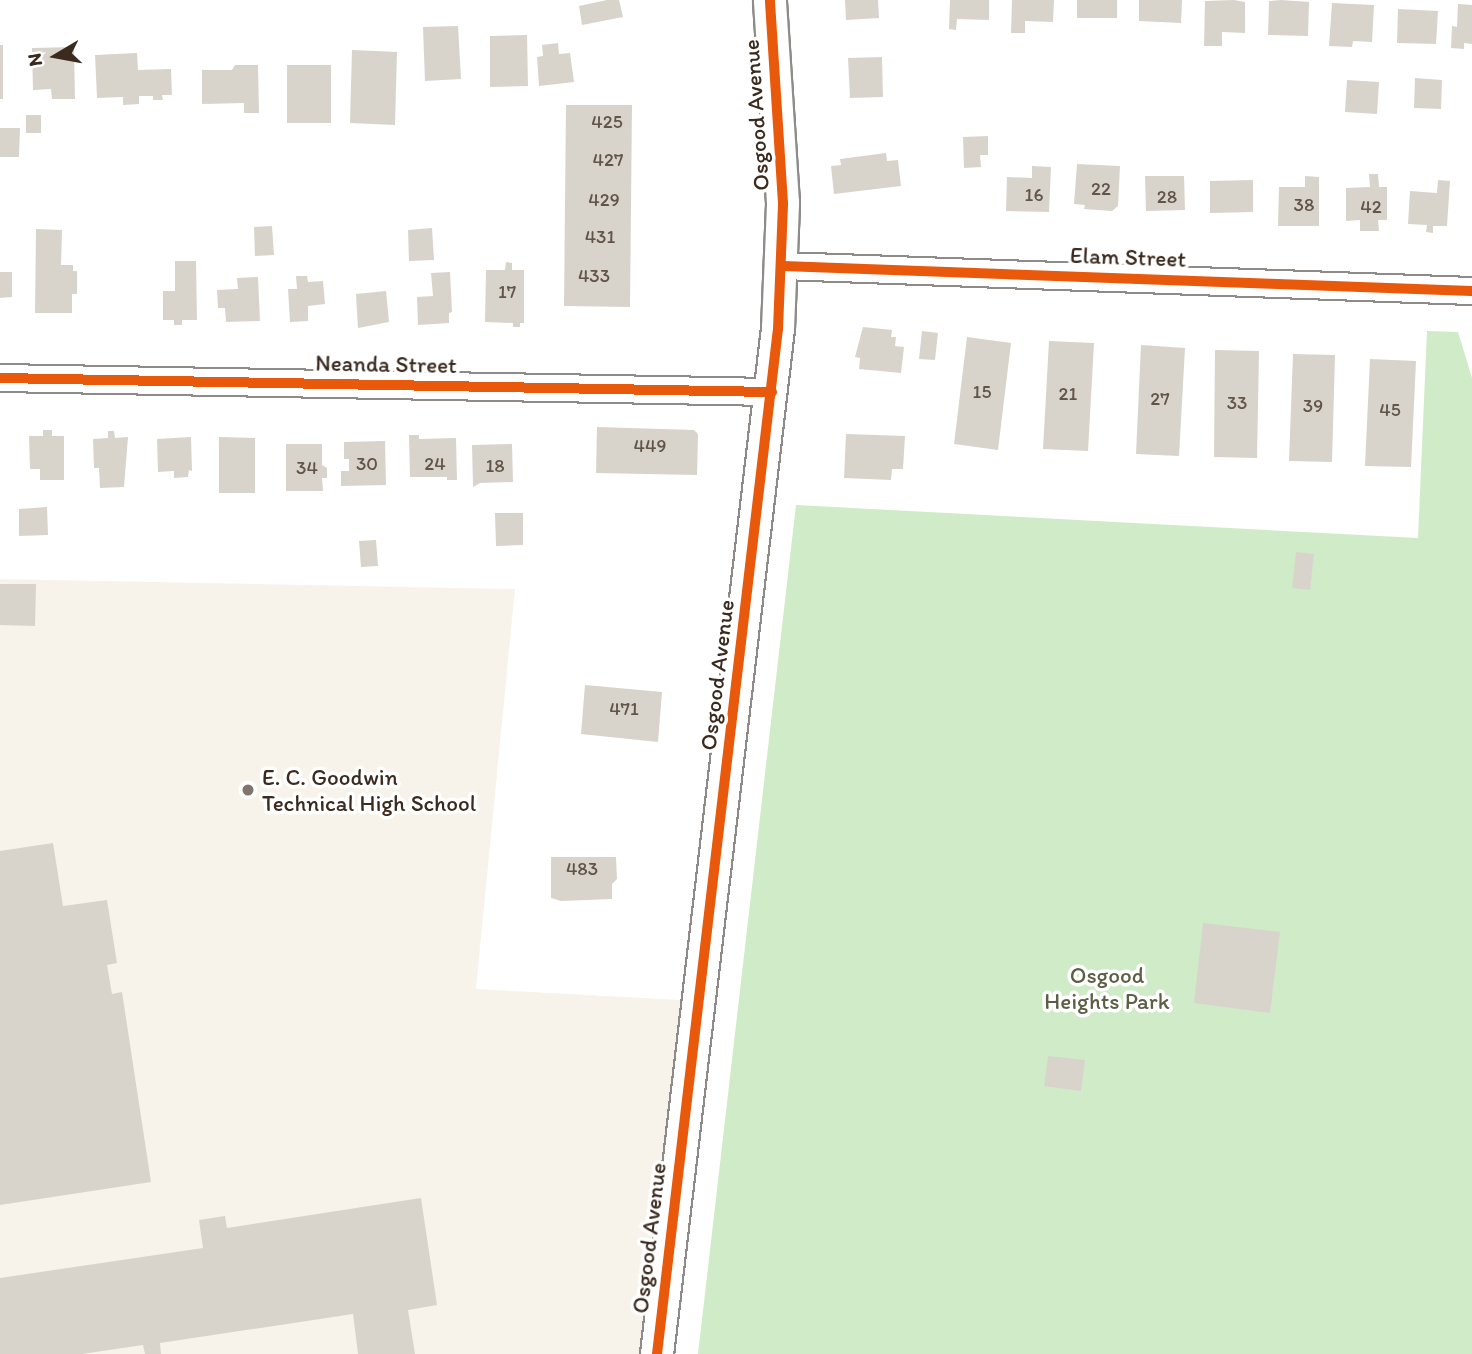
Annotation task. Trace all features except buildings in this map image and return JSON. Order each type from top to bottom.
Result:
[{"type":"street","name":"Osgood Avenue","points":[[657,1354],[772,392],[783,266],[783,203],[770,0]]},
{"type":"street","name":"Elam Street","points":[[783,266],[1472,291]]},
{"type":"street","name":"Neanda Street","points":[[0,378],[772,392]]},
{"type":"shaded area","name":"E. C. Goodwin Technical High School","points":[[0,579],[515,589],[476,989],[698,1001],[657,1354],[0,1354]]},
{"type":"green space","name":"Osgood Heights Park","points":[[1427,331],[1458,332],[1472,378],[1472,1354],[698,1354],[796,505],[1418,538]]},
{"type":"cycle path","points":[[657,1354],[778,329],[783,203],[770,0]]},
{"type":"cycle path","points":[[783,266],[1472,291]]},
{"type":"cycle path","points":[[0,378],[772,392]]},
{"type":"place","name":"E. C. Goodwin Technical High School","points":[[248,790]]}]
